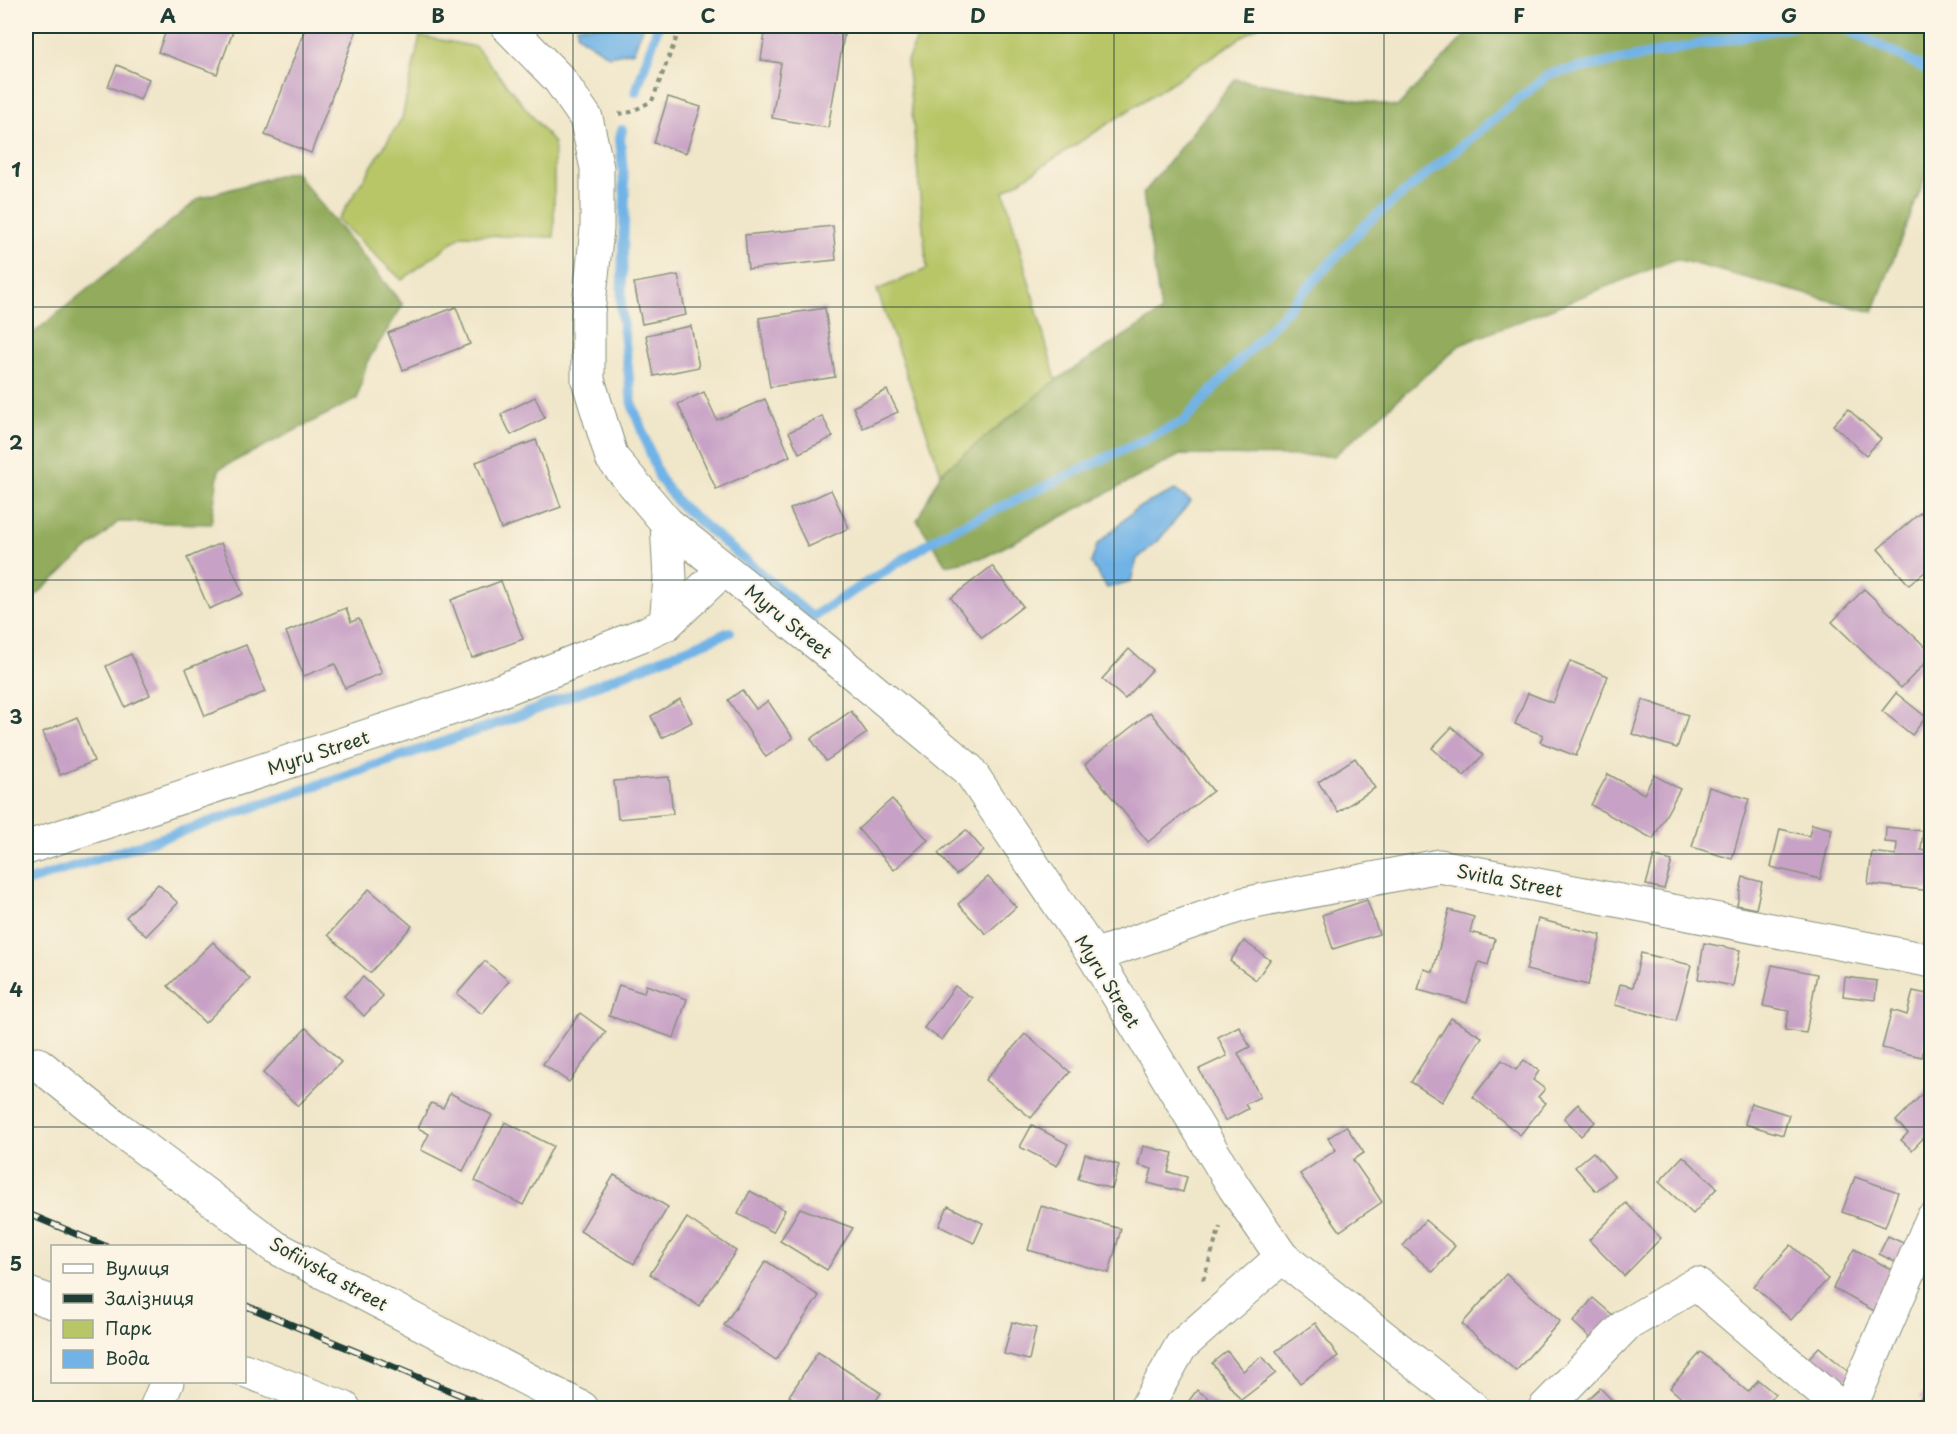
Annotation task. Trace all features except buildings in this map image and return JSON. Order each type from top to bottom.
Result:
[{"type":"street","name":"Myru Street","points":[[507,26],[559,79],[586,118],[597,168],[597,229],[588,313],[588,380],[612,458],[667,523],[824,649],[969,770],[1094,956],[1233,1187],[1281,1257],[1473,1408]]},
{"type":"street","points":[[666,624],[670,578],[667,523]]},
{"type":"street","name":"Myru Street","points":[[26,848],[474,701],[647,633],[666,624],[724,569]]},
{"type":"street","name":"Svitla Street","points":[[1094,956],[1244,904],[1438,866],[1932,961]]},
{"type":"street","name":"Sofiivska street","points":[[38,1064],[275,1247],[582,1408]]},
{"type":"street","points":[[1850,1408],[1932,1219]]},
{"type":"street","points":[[1146,1408],[1181,1346],[1281,1257]]},
{"type":"street","points":[[1545,1408],[1626,1325],[1696,1284],[1841,1408]]},
{"type":"street","points":[[26,1293],[51,1302]]},
{"type":"street","points":[[246,1371],[344,1408]]},
{"type":"street","points":[[156,1408],[167,1383]]},
{"type":"path","points":[[586,118],[631,112],[652,101],[681,26]]},
{"type":"path","points":[[1200,1289],[1233,1187]]},
{"type":"green space","points":[[923,26],[1259,26],[1004,191],[1056,380],[941,473],[877,290],[927,269],[907,61]]},
{"type":"green space","points":[[1474,26],[1931,26],[1931,162],[1873,312],[1676,259],[1460,345],[1334,456],[1180,455],[985,557],[946,565],[917,520],[941,473],[1056,380],[1161,312],[1143,194],[1235,79],[1397,107]]},
{"type":"green space","points":[[420,36],[476,47],[554,143],[554,237],[462,235],[402,280],[338,220],[402,118]]},
{"type":"green space","points":[[294,171],[403,305],[367,362],[357,399],[219,469],[211,524],[118,522],[26,604],[26,339],[200,198]]},
{"type":"water","points":[[577,26],[643,26],[634,51],[609,56],[577,35]]},
{"type":"water","points":[[1175,490],[1191,501],[1159,540],[1137,559],[1131,581],[1107,588],[1091,563],[1097,545],[1137,508]]},
{"type":"waterway","points":[[636,92],[658,26]]},
{"type":"waterway","points":[[622,130],[620,138],[625,195],[621,307],[632,404],[660,479],[679,504],[812,617],[943,534],[1184,421],[1367,223],[1549,74],[1794,26]]},
{"type":"waterway","points":[[1840,26],[1932,72]]},
{"type":"waterway","points":[[26,882],[195,827],[519,716],[730,632]]},
{"type":"railway","points":[[26,1213],[103,1245]]},
{"type":"railway","points":[[246,1306],[492,1408]]}]
